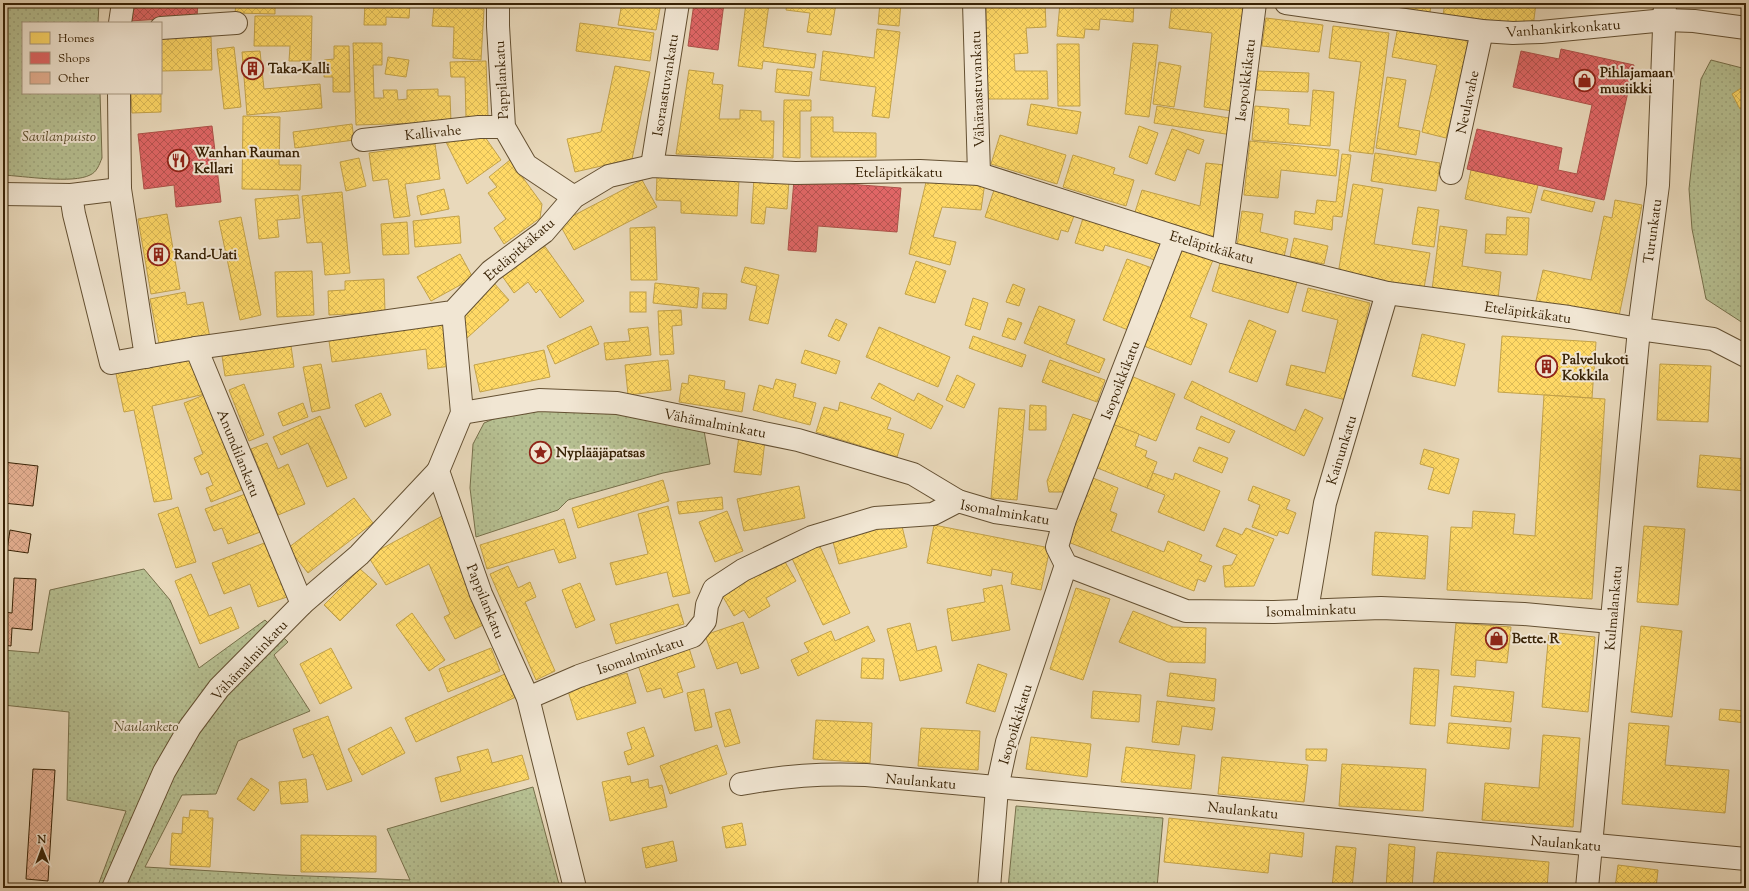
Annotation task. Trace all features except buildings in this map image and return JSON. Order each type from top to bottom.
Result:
[{"type":"street","points":[[120,22],[123,3]]},
{"type":"street","name":"Pappilankatu","points":[[498,3],[504,127],[526,166],[574,197]]},
{"type":"street","name":"Isoraastuvankatu","points":[[652,166],[678,3]]},
{"type":"street","name":"Vähäraastuvankatu","points":[[974,3],[979,174]]},
{"type":"street","name":"Isopoikkikatu","points":[[1223,252],[1255,3]]},
{"type":"street","name":"Vanhankirkonkatu","points":[[1286,3],[1482,31],[1513,34],[1541,32],[1665,12],[1694,21],[1746,28]]},
{"type":"street","name":"Turunkatu","points":[[1639,329],[1658,185],[1665,12]]},
{"type":"street","points":[[162,28],[236,23]]},
{"type":"street","name":"Neulavahe","points":[[1451,173],[1482,31]]},
{"type":"street","points":[[119,94],[120,189],[146,357]]},
{"type":"street","name":"Kallivahe","points":[[363,140],[479,127],[504,127]]},
{"type":"street","name":"Eteläpitkäkatu","points":[[453,312],[491,271],[544,232],[574,197],[609,176],[652,166],[795,173],[920,171],[979,174],[1223,252],[1388,293],[1569,317],[1639,329]]},
{"type":"street","points":[[3,194],[71,195],[120,189]]},
{"type":"street","points":[[71,195],[74,214],[111,363],[196,348],[453,312],[462,413],[438,471]]},
{"type":"street","name":"Isopoikkikatu","points":[[1064,522],[1175,237]]},
{"type":"street","name":"Kainunkatu","points":[[1308,610],[1325,503],[1388,293]]},
{"type":"street","points":[[1639,329],[1713,339],[1746,356]]},
{"type":"street","name":"Kulmalankatu","points":[[1587,888],[1639,329]]},
{"type":"street","name":"Anundilankatu","points":[[196,348],[302,604]]},
{"type":"street","name":"Vähämalminkatu","points":[[462,413],[539,400],[617,403],[814,444],[913,474],[958,501]]},
{"type":"street","name":"Pappilankatu","points":[[438,471],[481,594],[528,698],[575,888]]},
{"type":"street","name":"Vähämalminkatu","points":[[113,888],[164,772],[190,727],[219,688],[302,604],[359,555],[438,471]]},
{"type":"street","name":"Isomalminkatu","points":[[528,698],[579,676],[693,636],[706,621],[707,605],[714,589],[743,570],[812,536],[875,518],[932,514],[958,501],[994,512],[1064,522],[1057,546],[1066,565],[1186,611],[1274,612],[1381,608],[1524,614],[1611,622]]},
{"type":"street","name":"Isopoikkikatu","points":[[989,888],[997,788],[1007,742],[1066,565]]},
{"type":"street","name":"Naulankatu","points":[[741,784],[773,778],[828,773],[1203,806],[1746,859]]},
{"type":"green space","name":"Savilanpuisto","points":[[3,3],[99,3],[98,22],[22,22],[22,94],[100,94],[102,158],[99,166],[90,175],[72,179],[3,175]]},
{"type":"green space","points":[[1711,60],[1746,69],[1746,325],[1706,299],[1692,229],[1689,189],[1701,79]]},
{"type":"green space","points":[[555,404],[703,425],[710,464],[663,473],[568,500],[558,510],[476,537],[470,488],[473,444],[484,423],[513,411]]},
{"type":"green space","name":"Naulanketo","points":[[144,569],[170,600],[199,668],[265,620],[288,642],[274,655],[310,711],[238,741],[216,794],[182,795],[145,867],[282,875],[410,880],[387,829],[533,787],[560,888],[97,888],[126,811],[67,800],[69,712],[3,705],[3,650],[39,653],[50,590]]},
{"type":"green space","points":[[1016,806],[1163,818],[1157,888],[1008,888]]},
{"type":"place","name":"Taka-Kalli","points":[[252,68]]},
{"type":"place","name":"Pihlajamaan musiikki","points":[[1584,80]]},
{"type":"place","name":"Wanhan Rauman Kellari","points":[[179,160]]},
{"type":"place","name":"Rand-Uati","points":[[159,254]]},
{"type":"place","name":"Palvelukoti Kokkila","points":[[1547,367]]},
{"type":"place","name":"Nyplääjäpatsas","points":[[540,452]]},
{"type":"place","name":"Bette. R","points":[[1496,638]]}]
